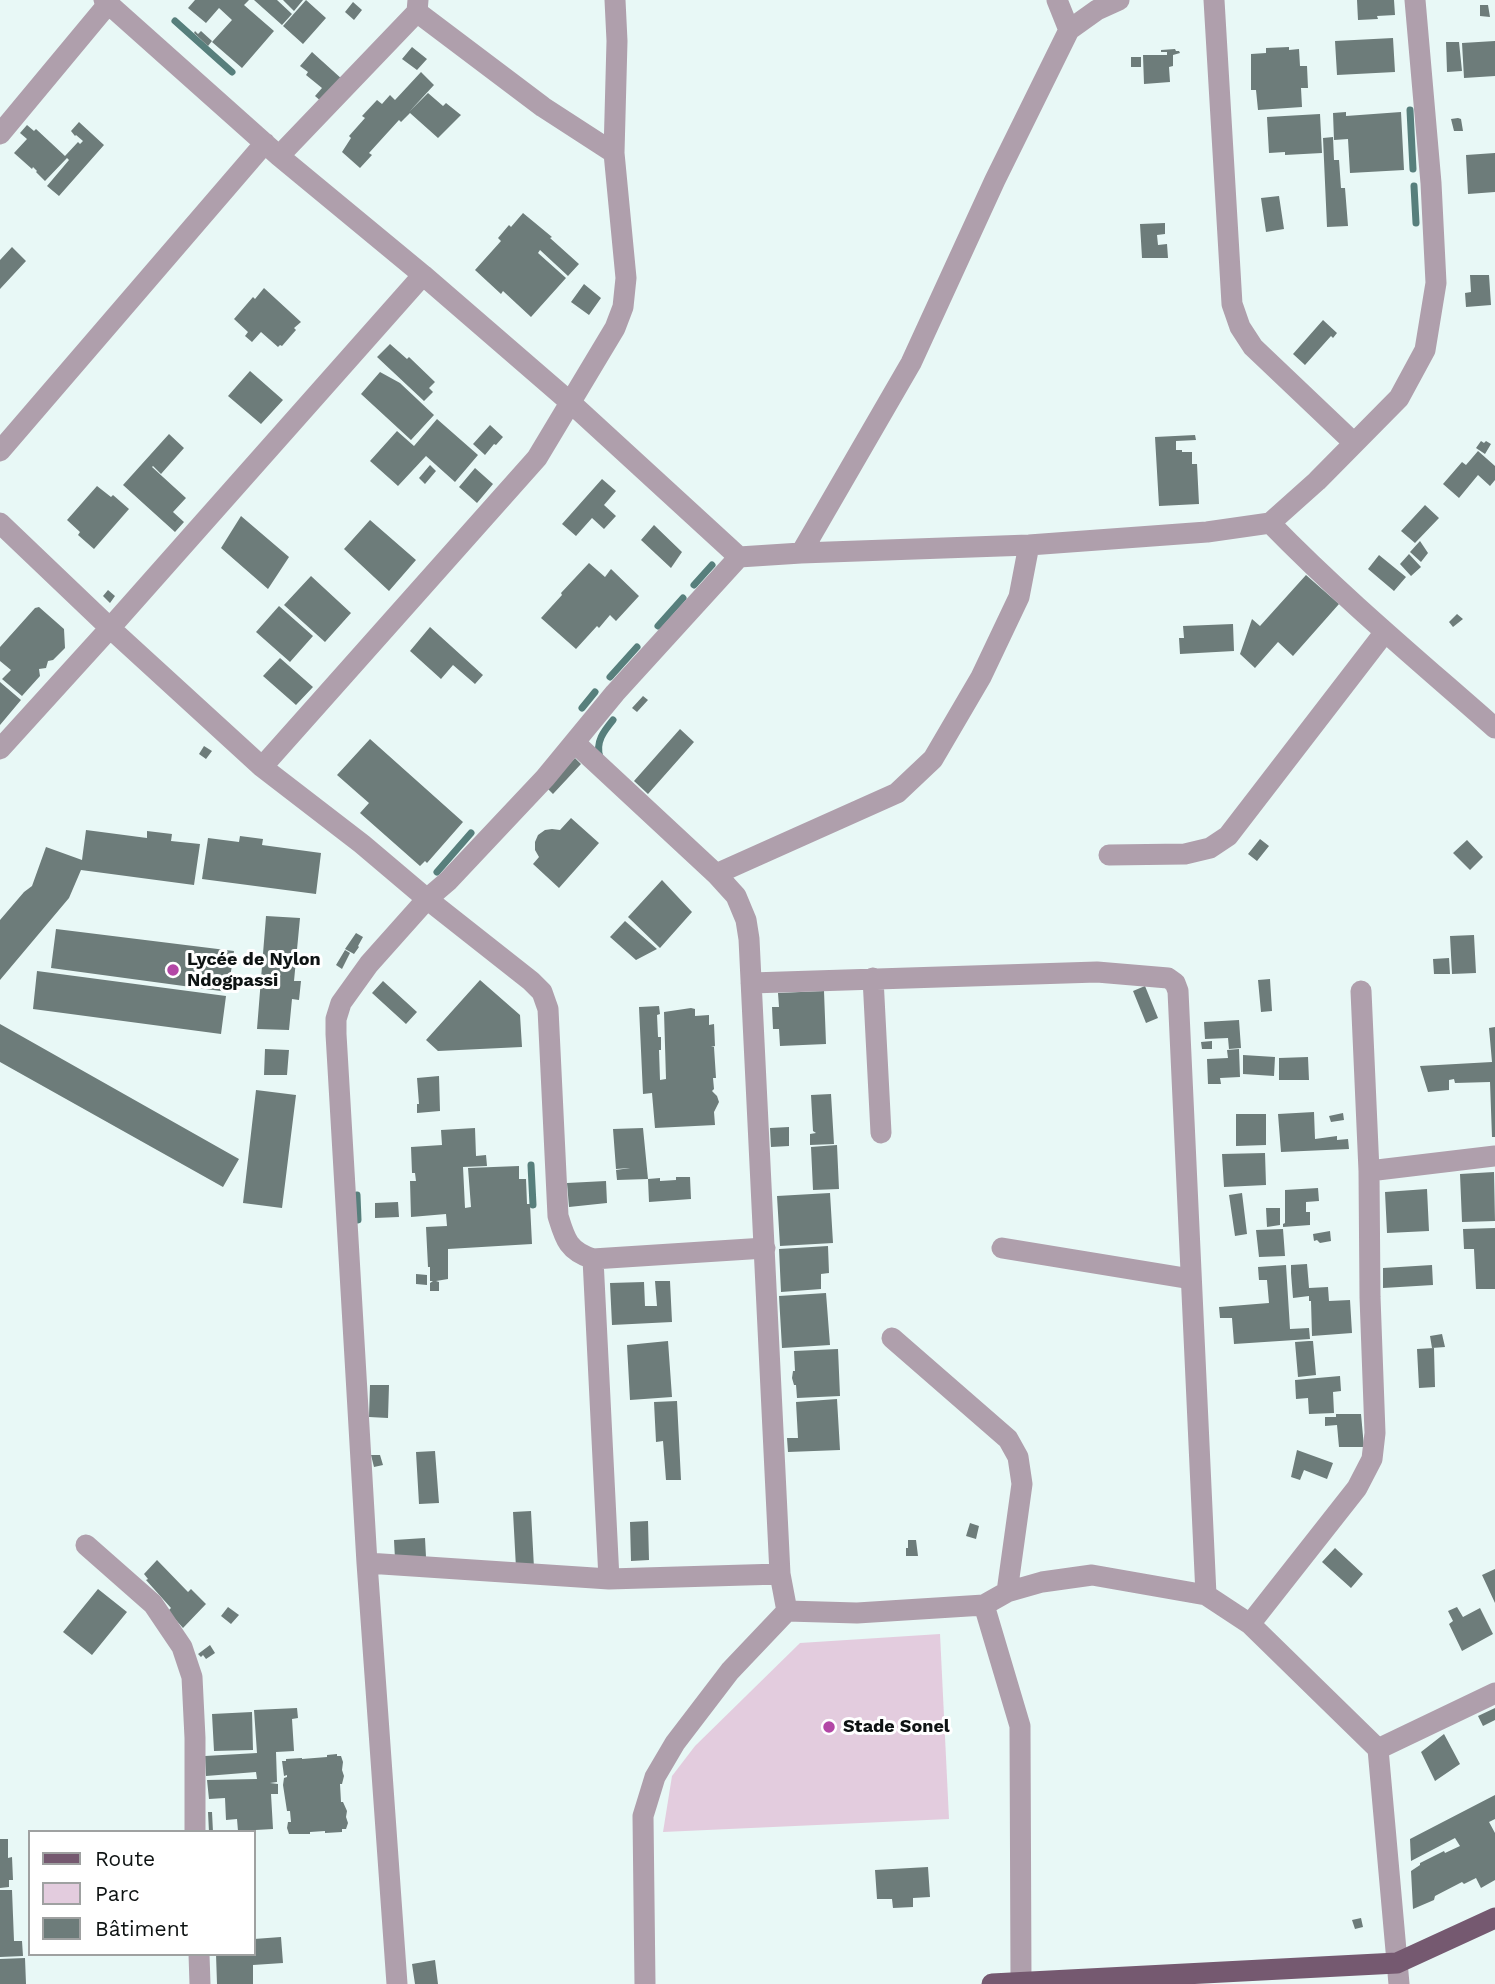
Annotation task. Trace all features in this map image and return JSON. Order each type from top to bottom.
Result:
[{"type":"main road","points":[[992,1984],[1398,1974],[1495,1918]]},
{"type":"street","points":[[262,767],[537,458],[615,328],[623,307],[625,278],[614,152],[617,41],[615,0]]},
{"type":"street","points":[[1058,0],[1069,30]]},
{"type":"street","points":[[801,553],[911,363],[995,180],[1069,30],[1097,10],[1119,0]]},
{"type":"street","points":[[1214,0],[1232,304],[1240,327],[1253,347],[1354,443]]},
{"type":"street","points":[[397,1984],[367,1563],[336,1019],[341,1003],[369,964],[575,743],[615,693],[738,557],[1029,545],[1207,533],[1270,523],[1317,481],[1399,398],[1425,351],[1436,283],[1431,183],[1415,0]]},
{"type":"street","points":[[0,134],[106,2],[272,149],[571,403],[738,557]]},
{"type":"street","points":[[0,451],[272,149],[418,6],[543,107],[614,152]]},
{"type":"street","points":[[0,749],[423,275]]},
{"type":"street","points":[[0,523],[262,767],[362,844],[542,992],[548,1009],[558,1216],[565,1240],[579,1254],[593,1259],[765,1248]]},
{"type":"street","points":[[1270,523],[1385,632],[1495,728]]},
{"type":"street","points":[[716,874],[897,793],[933,759],[981,677],[1019,597],[1029,545]]},
{"type":"street","points":[[1109,855],[1185,854],[1210,848],[1228,836],[1385,632]]},
{"type":"street","points":[[575,743],[716,874],[736,896],[746,920],[780,1574],[787,1611]]},
{"type":"street","points":[[751,983],[1097,972],[1168,978],[1175,983],[1178,991],[1206,1595]]},
{"type":"street","points":[[873,978],[881,1133]]},
{"type":"street","points":[[1250,1624],[1357,1488],[1372,1459],[1375,1433],[1369,1171],[1361,992]]},
{"type":"street","points":[[1369,1171],[1495,1156]]},
{"type":"street","points":[[1002,1248],[1191,1279]]},
{"type":"street","points":[[593,1259],[609,1579]]},
{"type":"street","points":[[892,1338],[1008,1438],[1018,1457],[1022,1484],[1007,1592]]},
{"type":"street","points":[[86,1545],[153,1604],[182,1647],[192,1677],[195,1830]]},
{"type":"street","points":[[367,1563],[609,1579],[780,1574]]},
{"type":"street","points":[[645,1984],[643,1816],[655,1777],[675,1742],[730,1671],[787,1611],[857,1613],[984,1605],[1007,1592],[1042,1582],[1092,1575],[1206,1595],[1250,1624],[1378,1749],[1398,1974]]},
{"type":"street","points":[[984,1605],[1020,1726],[1021,1982]]},
{"type":"street","points":[[1378,1749],[1495,1693]]},
{"type":"street","points":[[199,1956],[200,1984]]},
{"type":"green space","name":"Stade Sonel","points":[[940,1634],[949,1819],[663,1832],[672,1776],[695,1746],[800,1643]]},
{"type":"building","points":[[195,0],[249,0],[244,5],[274,31],[242,68],[212,42],[232,20],[219,8],[206,23],[188,8]]},
{"type":"building","points":[[254,0],[277,0],[292,14],[282,25]]},
{"type":"building","points":[[283,0],[303,0],[294,11]]},
{"type":"building","points":[[306,0],[326,18],[303,44],[283,26]]},
{"type":"building","points":[[1357,0],[1394,0],[1395,15],[1358,20]]},
{"type":"building","points":[[353,2],[362,10],[354,20],[345,12]]},
{"type":"building","points":[[1480,5],[1488,5],[1490,17],[1480,16]]},
{"type":"building","points":[[195,31],[198,34],[201,31],[212,41],[208,46],[194,33]]},
{"type":"building","points":[[1393,38],[1395,72],[1337,75],[1335,41]]},
{"type":"building","points":[[1495,41],[1495,76],[1464,78],[1462,43]]},
{"type":"building","points":[[1446,42],[1459,42],[1462,71],[1447,72]]},
{"type":"building","points":[[412,47],[427,59],[417,70],[402,59]]},
{"type":"building","points":[[1289,47],[1289,50],[1299,49],[1300,66],[1307,66],[1308,88],[1301,88],[1302,107],[1258,110],[1256,90],[1251,90],[1251,54],[1266,53],[1266,48]]},
{"type":"building","points":[[1175,49],[1180,53],[1173,55],[1173,66],[1169,67],[1170,82],[1144,84],[1143,55],[1167,55],[1167,52],[1161,50]]},
{"type":"building","points":[[312,52],[343,80],[323,103],[315,96],[322,88],[306,75],[308,72],[300,66]]},
{"type":"building","points":[[1131,57],[1141,57],[1141,67],[1131,67]]},
{"type":"building","points":[[421,72],[434,85],[409,112],[428,93],[443,106],[446,103],[461,115],[438,138],[410,113],[401,122],[399,120],[369,153],[372,155],[360,168],[342,152],[351,138],[349,136],[377,100],[382,104],[390,95],[395,100]]},
{"type":"building","points":[[1346,112],[1346,116],[1401,112],[1404,170],[1350,173],[1348,139],[1334,140],[1333,113]]},
{"type":"building","points":[[1320,114],[1322,153],[1269,153],[1267,117]]},
{"type":"building","points":[[1451,119],[1461,119],[1463,131],[1454,131]]},
{"type":"building","points":[[79,122],[104,145],[59,196],[47,186],[69,160],[67,158],[45,181],[33,167],[32,169],[14,153],[27,139],[20,133],[27,125],[34,131],[36,129],[65,156],[78,142],[80,144],[83,141],[71,131]]},
{"type":"building","points":[[1333,137],[1334,160],[1339,160],[1341,188],[1345,188],[1348,226],[1327,227],[1323,138]]},
{"type":"building","points":[[1495,153],[1495,192],[1468,194],[1466,155]]},
{"type":"building","points":[[1279,196],[1284,229],[1266,232],[1261,198]]},
{"type":"building","points":[[523,213],[579,264],[568,276],[540,250],[538,253],[566,278],[531,317],[475,270],[501,241],[498,238]]},
{"type":"building","points":[[1165,223],[1165,234],[1157,235],[1158,245],[1167,244],[1168,258],[1142,258],[1140,224]]},
{"type":"building","points":[[12,247],[26,261],[0,289],[0,260]]},
{"type":"building","points":[[1470,275],[1489,275],[1491,305],[1466,307],[1465,293],[1471,292]]},
{"type":"building","points":[[584,284],[601,298],[589,315],[571,302]]},
{"type":"building","points":[[264,288],[301,322],[282,346],[278,347],[261,332],[252,342],[245,336],[248,332],[234,319]]},
{"type":"building","points":[[1323,320],[1337,333],[1333,338],[1331,336],[1305,365],[1293,354]]},
{"type":"building","points":[[390,344],[407,359],[409,357],[435,382],[429,388],[433,392],[424,401],[377,357]]},
{"type":"building","points":[[250,371],[283,400],[261,424],[228,396]]},
{"type":"building","points":[[380,372],[400,383],[434,415],[411,440],[361,394]]},
{"type":"building","points":[[437,419],[478,455],[455,482],[426,456],[398,486],[370,461],[397,431],[414,446]]},
{"type":"building","points":[[490,425],[503,437],[485,455],[473,444]]},
{"type":"building","points":[[169,434],[184,448],[161,474],[152,467],[186,498],[173,512],[184,522],[175,532],[123,485]]},
{"type":"building","points":[[1195,435],[1196,440],[1176,441],[1176,450],[1192,452],[1192,464],[1197,464],[1199,504],[1159,506],[1155,437]]},
{"type":"building","points":[[1481,441],[1491,444],[1485,454],[1476,448]]},
{"type":"building","points":[[1478,451],[1495,466],[1495,480],[1490,486],[1478,475],[1459,498],[1443,484],[1462,462],[1466,465]]},
{"type":"building","points":[[430,465],[436,471],[425,484],[419,478]]},
{"type":"building","points":[[475,468],[493,484],[477,503],[459,487]]},
{"type":"building","points":[[602,479],[616,491],[604,505],[616,516],[604,529],[592,518],[576,536],[562,524]]},
{"type":"building","points":[[97,486],[129,509],[94,549],[78,535],[80,532],[67,520]]},
{"type":"building","points":[[1425,505],[1439,518],[1415,543],[1401,531]]},
{"type":"building","points":[[241,516],[289,557],[268,589],[221,548]]},
{"type":"building","points":[[370,520],[416,560],[389,591],[344,549]]},
{"type":"building","points":[[654,525],[682,552],[671,568],[641,540]]},
{"type":"building","points":[[1420,541],[1428,553],[1421,562],[1410,552]]},
{"type":"building","points":[[1409,554],[1421,567],[1411,576],[1400,564]]},
{"type":"building","points":[[1379,555],[1406,577],[1394,591],[1368,569]]},
{"type":"building","points":[[589,563],[605,577],[611,569],[639,596],[616,621],[610,615],[576,649],[541,618]]},
{"type":"building","points":[[1306,575],[1339,604],[1293,656],[1278,642],[1255,668],[1240,654],[1252,619],[1260,626]]},
{"type":"building","points":[[311,576],[351,613],[325,642],[284,605]]},
{"type":"building","points":[[108,590],[115,596],[110,603],[103,596]]},
{"type":"building","points":[[279,606],[313,636],[290,662],[256,632]]},
{"type":"building","points":[[39,607],[64,629],[65,648],[53,660],[48,661],[46,668],[39,669],[40,676],[22,696],[2,679],[11,670],[0,661],[0,647],[35,608]]},
{"type":"building","points":[[1457,614],[1463,619],[1453,627],[1449,622]]},
{"type":"building","points":[[1233,624],[1234,651],[1180,654],[1179,638],[1184,638],[1183,626]]},
{"type":"building","points":[[430,627],[483,675],[475,684],[453,665],[441,679],[410,651]]},
{"type":"building","points":[[280,658],[313,687],[296,705],[263,676]]},
{"type":"building","points":[[0,682],[21,700],[0,725]]},
{"type":"building","points":[[643,696],[648,700],[637,712],[632,708]]},
{"type":"building","points":[[680,729],[694,742],[648,794],[634,781]]},
{"type":"building","points":[[370,739],[463,822],[427,863],[425,861],[420,866],[360,813],[369,803],[337,775]]},
{"type":"building","points":[[204,746],[212,751],[206,759],[199,754]]},
{"type":"building","points":[[575,758],[581,764],[553,794],[547,788]]},
{"type":"building","points":[[571,818],[599,843],[559,888],[533,864],[539,857],[535,842],[538,835],[545,830],[560,830]]},
{"type":"building","points":[[86,830],[147,838],[147,831],[172,834],[171,841],[200,844],[194,885],[81,870],[69,898],[0,980],[0,920],[32,886],[46,847],[82,860]]},
{"type":"building","points":[[240,836],[263,839],[262,845],[321,853],[316,894],[202,879],[208,838],[239,842]]},
{"type":"building","points":[[1260,839],[1269,846],[1257,861],[1248,854]]},
{"type":"building","points":[[1467,840],[1483,857],[1470,870],[1453,853]]},
{"type":"building","points":[[662,880],[692,912],[660,948],[628,917]]},
{"type":"building","points":[[266,916],[300,918],[294,981],[301,981],[299,1000],[292,999],[289,1030],[257,1029]]},
{"type":"building","points":[[625,921],[657,949],[636,960],[610,937]]},
{"type":"building","points":[[56,929],[234,951],[228,992],[51,968]]},
{"type":"building","points":[[356,933],[363,937],[354,954],[345,949]]},
{"type":"building","points":[[1474,935],[1476,973],[1452,974],[1450,936]]},
{"type":"building","points":[[345,950],[350,953],[342,969],[336,965]]},
{"type":"building","points":[[1449,958],[1450,974],[1434,974],[1433,959]]},
{"type":"building","points":[[37,971],[226,996],[221,1034],[33,1009]]},
{"type":"building","points":[[1270,979],[1272,1011],[1261,1012],[1258,980]]},
{"type":"building","points":[[480,980],[520,1015],[522,1047],[438,1051],[426,1040]]},
{"type":"building","points":[[383,981],[417,1012],[406,1024],[372,993]]},
{"type":"building","points":[[1145,986],[1158,1018],[1146,1023],[1133,991]]},
{"type":"building","points":[[824,991],[826,1044],[780,1046],[779,1029],[773,1029],[772,1007],[779,1007],[778,993]]},
{"type":"building","points":[[659,1006],[660,1014],[657,1015],[658,1037],[661,1037],[660,1080],[666,1079],[664,1012],[691,1008],[695,1009],[695,1016],[709,1015],[709,1025],[714,1024],[715,1046],[711,1047],[714,1047],[716,1078],[713,1078],[712,1091],[719,1102],[714,1112],[715,1125],[655,1128],[652,1093],[643,1094],[639,1007]]},
{"type":"building","points":[[1239,1020],[1241,1048],[1229,1049],[1228,1038],[1205,1039],[1204,1022]]},
{"type":"building","points":[[0,1024],[239,1159],[223,1187],[0,1062]]},
{"type":"building","points":[[1495,1027],[1495,1137],[1492,1137],[1490,1082],[1455,1083],[1454,1079],[1449,1080],[1449,1090],[1428,1092],[1420,1066],[1492,1062],[1489,1028]]},
{"type":"building","points":[[1212,1041],[1212,1049],[1202,1049],[1201,1042]]},
{"type":"building","points":[[265,1049],[289,1050],[287,1075],[264,1075]]},
{"type":"building","points":[[1239,1049],[1240,1077],[1220,1078],[1221,1084],[1208,1084],[1207,1059],[1228,1058],[1227,1050]]},
{"type":"building","points":[[1243,1055],[1275,1057],[1274,1076],[1243,1074]]},
{"type":"building","points":[[1308,1057],[1309,1080],[1279,1080],[1279,1058]]},
{"type":"building","points":[[439,1076],[440,1111],[417,1113],[417,1078]]},
{"type":"building","points":[[256,1090],[296,1095],[282,1208],[243,1203]]},
{"type":"building","points":[[831,1094],[834,1144],[810,1145],[810,1134],[816,1133],[813,1131],[811,1095]]},
{"type":"building","points":[[1314,1112],[1315,1139],[1337,1136],[1337,1140],[1348,1139],[1349,1149],[1281,1152],[1278,1114]]},
{"type":"building","points":[[1343,1113],[1344,1120],[1331,1122],[1329,1116]]},
{"type":"building","points":[[1236,1114],[1266,1114],[1266,1145],[1236,1146]]},
{"type":"building","points":[[789,1127],[789,1146],[771,1147],[770,1128]]},
{"type":"building","points":[[475,1128],[476,1156],[486,1155],[487,1166],[463,1167],[465,1208],[471,1207],[468,1168],[519,1166],[519,1179],[526,1179],[532,1244],[448,1249],[448,1279],[436,1281],[439,1282],[439,1291],[430,1291],[430,1283],[433,1281],[430,1281],[428,1267],[426,1227],[447,1226],[446,1214],[411,1217],[410,1181],[416,1181],[415,1173],[412,1173],[411,1147],[442,1145],[441,1130]]},
{"type":"building","points":[[643,1128],[648,1179],[617,1180],[616,1170],[630,1168],[616,1169],[613,1129]]},
{"type":"building","points":[[837,1145],[839,1189],[813,1190],[811,1147]]},
{"type":"building","points":[[1265,1153],[1266,1185],[1224,1187],[1222,1154]]},
{"type":"building","points":[[1494,1172],[1495,1221],[1462,1222],[1460,1174]]},
{"type":"building","points":[[676,1177],[690,1177],[691,1199],[649,1202],[648,1179],[676,1180]]},
{"type":"building","points":[[606,1181],[607,1203],[569,1207],[567,1183]]},
{"type":"building","points":[[1318,1188],[1319,1201],[1306,1202],[1306,1212],[1310,1212],[1310,1225],[1283,1227],[1285,1190]]},
{"type":"building","points":[[1427,1189],[1429,1231],[1387,1233],[1385,1192]]},
{"type":"building","points":[[830,1193],[833,1243],[780,1246],[777,1196]]},
{"type":"building","points":[[1242,1193],[1247,1234],[1235,1236],[1229,1195]]},
{"type":"building","points":[[398,1202],[399,1217],[375,1218],[375,1203]]},
{"type":"building","points":[[1266,1208],[1280,1208],[1280,1225],[1267,1227]]},
{"type":"building","points":[[1495,1228],[1495,1289],[1476,1289],[1474,1249],[1464,1249],[1463,1229]]},
{"type":"building","points":[[1283,1229],[1285,1256],[1259,1257],[1256,1230]]},
{"type":"building","points":[[1330,1231],[1331,1241],[1314,1241],[1313,1234]]},
{"type":"building","points":[[828,1246],[829,1273],[821,1274],[821,1289],[781,1292],[779,1249]]},
{"type":"building","points":[[1307,1264],[1309,1288],[1328,1287],[1329,1301],[1350,1300],[1352,1333],[1312,1336],[1311,1301],[1309,1296],[1293,1298],[1291,1273],[1291,1265]]},
{"type":"building","points":[[1286,1265],[1290,1329],[1309,1328],[1310,1339],[1234,1344],[1232,1318],[1220,1318],[1219,1307],[1269,1303],[1267,1280],[1259,1280],[1258,1267]]},
{"type":"building","points":[[1432,1265],[1433,1285],[1383,1288],[1383,1268]]},
{"type":"building","points":[[416,1274],[427,1275],[427,1285],[416,1284]]},
{"type":"building","points":[[655,1281],[670,1281],[672,1322],[612,1325],[610,1283],[644,1282],[645,1306],[657,1306]]},
{"type":"building","points":[[826,1293],[830,1345],[782,1348],[779,1296]]},
{"type":"building","points":[[1442,1334],[1445,1347],[1432,1348],[1430,1336]]},
{"type":"building","points":[[668,1341],[672,1397],[630,1400],[627,1345]]},
{"type":"building","points":[[1313,1341],[1316,1375],[1298,1377],[1295,1342]]},
{"type":"building","points":[[1434,1348],[1435,1387],[1419,1388],[1417,1349]]},
{"type":"building","points":[[838,1349],[840,1396],[797,1398],[796,1385],[792,1378],[795,1371],[794,1351]]},
{"type":"building","points":[[1340,1376],[1341,1391],[1333,1392],[1334,1413],[1309,1414],[1308,1398],[1296,1399],[1295,1380]]},
{"type":"building","points":[[370,1385],[389,1385],[388,1418],[369,1417]]},
{"type":"building","points":[[837,1399],[840,1450],[788,1452],[787,1438],[798,1438],[796,1402]]},
{"type":"building","points":[[677,1401],[681,1480],[666,1480],[663,1441],[656,1442],[654,1402]]},
{"type":"building","points":[[1336,1414],[1361,1414],[1364,1447],[1339,1447],[1337,1425],[1325,1426],[1325,1417],[1336,1417]]},
{"type":"building","points":[[1297,1450],[1333,1463],[1327,1479],[1304,1470],[1300,1480],[1291,1477]]},
{"type":"building","points":[[435,1451],[439,1503],[419,1504],[416,1452]]},
{"type":"building","points":[[371,1455],[380,1455],[383,1465],[374,1467]]},
{"type":"building","points":[[531,1511],[534,1568],[516,1568],[513,1512]]},
{"type":"building","points":[[648,1521],[649,1560],[631,1561],[630,1522]]},
{"type":"building","points":[[970,1523],[979,1526],[976,1539],[966,1536]]},
{"type":"building","points":[[425,1538],[426,1557],[395,1559],[394,1540]]},
{"type":"building","points":[[908,1540],[916,1540],[918,1556],[906,1556]]},
{"type":"building","points":[[1335,1548],[1363,1574],[1351,1588],[1322,1562]]},
{"type":"building","points":[[157,1560],[188,1592],[191,1589],[206,1604],[183,1628],[168,1611],[171,1608],[146,1580],[148,1579],[144,1574]]},
{"type":"building","points":[[1495,1569],[1495,1603],[1482,1575]]},
{"type":"building","points":[[98,1589],[127,1612],[92,1655],[63,1632]]},
{"type":"building","points":[[228,1607],[239,1615],[231,1624],[221,1616]]},
{"type":"building","points":[[1457,1607],[1463,1617],[1480,1608],[1493,1634],[1462,1651],[1449,1624],[1453,1621],[1448,1611]]},
{"type":"building","points":[[210,1645],[215,1653],[206,1659],[198,1654]]},
{"type":"building","points":[[297,1708],[298,1718],[292,1719],[294,1751],[276,1752],[277,1782],[270,1783],[278,1784],[278,1794],[271,1794],[273,1829],[238,1830],[237,1819],[226,1820],[225,1798],[209,1799],[207,1780],[257,1779],[256,1772],[206,1776],[205,1756],[257,1753],[254,1710]]},
{"type":"building","points":[[1495,1708],[1495,1720],[1483,1726],[1478,1716]]},
{"type":"building","points":[[252,1712],[253,1750],[214,1751],[212,1714]]},
{"type":"building","points":[[1444,1734],[1460,1764],[1435,1781],[1421,1752]]},
{"type":"building","points":[[337,1754],[343,1762],[344,1776],[340,1784],[341,1802],[347,1811],[346,1829],[342,1829],[342,1832],[289,1834],[287,1828],[288,1822],[291,1822],[290,1811],[287,1811],[283,1785],[287,1775],[284,1776],[282,1761]]},
{"type":"building","points":[[1495,1795],[1495,1819],[1489,1822],[1495,1833],[1495,1880],[1481,1888],[1476,1878],[1464,1884],[1462,1882],[1435,1896],[1434,1900],[1413,1909],[1411,1871],[1420,1863],[1460,1846],[1455,1838],[1411,1861],[1410,1839]]},
{"type":"building","points":[[208,1812],[212,1812],[213,1830],[209,1830]]},
{"type":"building","points":[[0,1839],[8,1839],[8,1858],[12,1857],[13,1880],[9,1880],[9,1887],[0,1888]]},
{"type":"building","points":[[928,1867],[930,1897],[913,1898],[913,1907],[893,1908],[892,1899],[877,1899],[875,1870]]},
{"type":"building","points":[[0,1890],[12,1890],[14,1941],[22,1941],[23,1956],[0,1957]]},
{"type":"building","points":[[1361,1918],[1363,1927],[1355,1929],[1352,1920]]},
{"type":"building","points":[[281,1937],[283,1963],[253,1965],[253,1984],[217,1984],[216,1956],[256,1956],[256,1939]]},
{"type":"building","points":[[25,1958],[26,1984],[0,1984],[0,1959]]},
{"type":"building","points":[[435,1960],[438,1984],[415,1984],[412,1964]]},
{"type":"waterway","points":[[175,21],[232,72]]},
{"type":"waterway","points":[[1410,110],[1413,169]]},
{"type":"waterway","points":[[1414,186],[1416,223]]},
{"type":"waterway","points":[[694,585],[712,565]]},
{"type":"waterway","points":[[658,626],[683,598]]},
{"type":"waterway","points":[[610,677],[637,647]]},
{"type":"waterway","points":[[582,708],[595,692]]},
{"type":"waterway","points":[[600,757],[600,742],[613,720]]},
{"type":"waterway","points":[[437,872],[471,833]]},
{"type":"waterway","points":[[531,1165],[533,1205]]},
{"type":"waterway","points":[[357,1195],[358,1220]]},
{"type":"place","name":"Lycée de Nylon Ndogpassi","points":[[173,970]]},
{"type":"place","name":"Stade Sonel","points":[[829,1727]]}]
